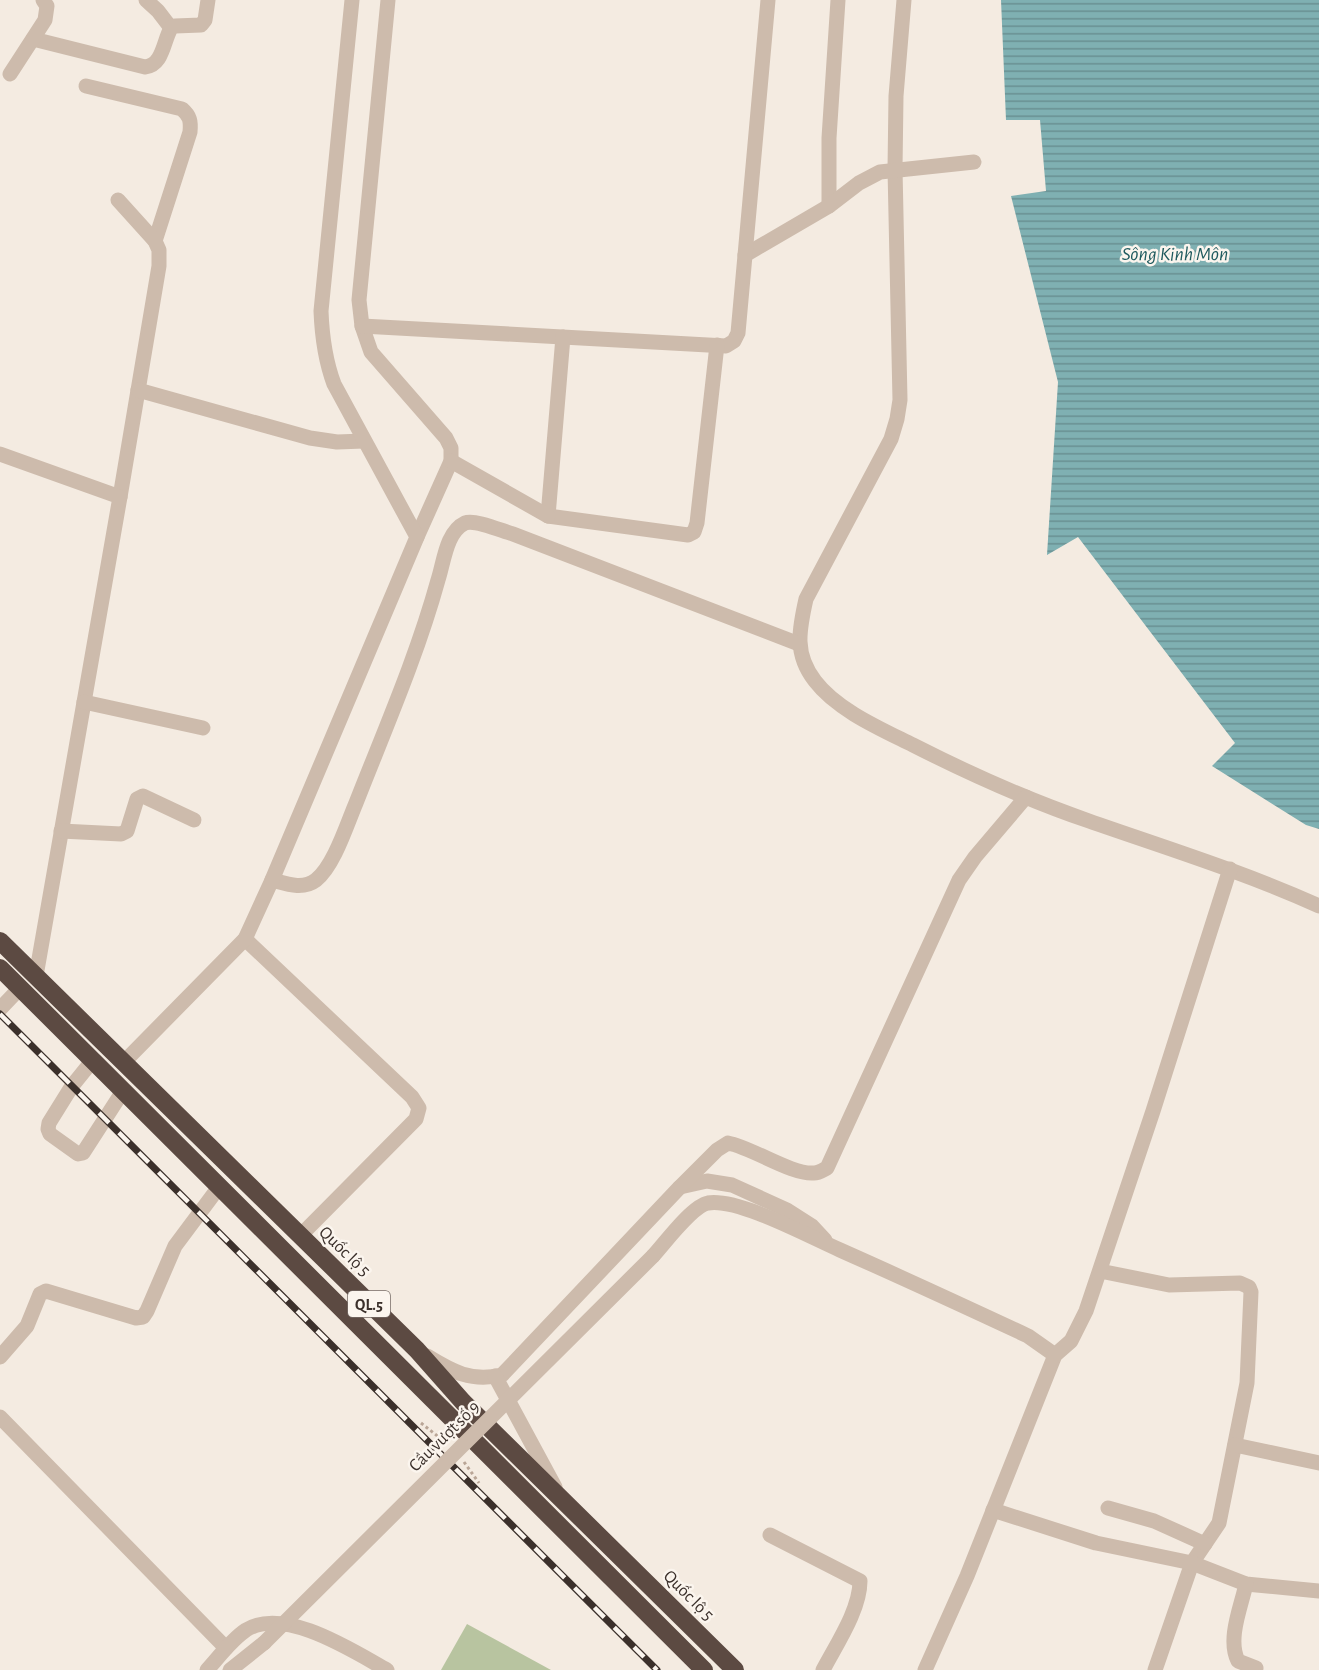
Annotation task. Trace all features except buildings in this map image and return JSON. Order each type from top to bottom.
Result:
[{"type":"highway","name":"Quốc lộ 5","points":[[0,941],[417,1350],[463,1402],[735,1670]]},
{"type":"highway","name":"QL.5","points":[[0,968],[704,1670]]},
{"type":"street","points":[[10,74],[45,20],[47,6],[43,0]]},
{"type":"street","points":[[146,0],[171,28]]},
{"type":"street","points":[[33,39],[145,67],[159,60],[171,28],[201,25],[205,20],[208,0]]},
{"type":"street","points":[[352,0],[321,311],[322,337],[326,362],[333,384],[417,537]]},
{"type":"street","points":[[123,1063],[245,939],[417,537],[452,461],[451,448],[446,438],[371,352],[362,326],[359,286],[388,0]]},
{"type":"street","points":[[362,326],[726,346],[734,342],[738,333],[768,0]]},
{"type":"street","points":[[829,206],[829,138],[838,0]]},
{"type":"street","points":[[904,0],[896,96],[895,169],[900,400],[891,439],[806,599],[800,623],[799,644],[804,663],[815,681],[844,706],[871,724],[976,777],[1086,820],[1230,868],[1319,906]]},
{"type":"street","points":[[86,86],[182,109],[189,115],[190,132],[155,241]]},
{"type":"street","points":[[745,255],[829,206],[871,176],[895,169],[974,162]]},
{"type":"street","points":[[36,976],[159,266],[159,250],[155,241],[118,200]]},
{"type":"street","points":[[548,516],[563,337]]},
{"type":"street","points":[[452,461],[548,516],[688,535],[694,532],[697,523],[717,345]]},
{"type":"street","points":[[138,390],[310,438],[337,442],[364,441]]},
{"type":"street","points":[[0,454],[120,497]]},
{"type":"street","points":[[272,880],[293,885],[306,885],[316,880],[327,868],[347,825],[416,652],[451,537],[465,523],[473,522],[513,534],[799,644]]},
{"type":"street","points":[[84,702],[203,728]]},
{"type":"street","points":[[61,831],[121,834],[127,831],[137,799],[143,796],[194,820]]},
{"type":"street","points":[[417,1350],[452,1371],[474,1377],[502,1375],[680,1187],[717,1150],[728,1143],[741,1146],[802,1173],[817,1173],[827,1168],[959,880],[975,857],[1026,796]]},
{"type":"street","points":[[925,1670],[967,1576],[1055,1355],[1071,1341],[1086,1311],[1230,868]]},
{"type":"street","points":[[245,939],[412,1097],[419,1108],[416,1119],[300,1236]]},
{"type":"street","points":[[0,1009],[20,988]]},
{"type":"street","points":[[93,1060],[72,1086],[49,1123],[50,1134],[78,1154],[83,1154],[88,1149],[103,1119],[123,1091]]},
{"type":"street","points":[[680,1187],[707,1181],[732,1185],[787,1210],[812,1226],[830,1246],[1028,1335],[1055,1355]]},
{"type":"street","points":[[0,1357],[27,1326],[40,1294],[46,1291],[136,1318],[143,1317],[166,1261],[219,1187]]},
{"type":"street","name":"Cầu vượt số 9","points":[[230,1670],[264,1643],[653,1256],[696,1209],[706,1203],[725,1202],[830,1246]]},
{"type":"street","points":[[1100,1270],[1169,1285],[1240,1283],[1249,1287],[1251,1300],[1246,1383],[1219,1523],[1192,1563],[1155,1670]]},
{"type":"street","points":[[495,1377],[561,1498]]},
{"type":"street","points":[[0,1417],[226,1648]]},
{"type":"street","points":[[1235,1445],[1319,1463]]},
{"type":"street","points":[[1108,1508],[1154,1521],[1205,1544]]},
{"type":"street","points":[[993,1510],[1096,1543],[1192,1563],[1246,1584],[1319,1592]]},
{"type":"street","points":[[770,1534],[860,1581],[859,1592],[849,1621],[823,1670]]},
{"type":"street","points":[[1246,1584],[1236,1629],[1235,1655],[1238,1661],[1256,1668]]},
{"type":"street","points":[[207,1670],[245,1631],[267,1623],[297,1626],[351,1650],[387,1670]]},
{"type":"green space","points":[[467,1624],[551,1670],[441,1670]]},
{"type":"water","name":"Sông Kinh Môn","points":[[1001,0],[1319,0],[1319,829],[1306,825],[1212,766],[1235,743],[1078,537],[1047,555],[1058,382],[1011,196],[1046,191],[1040,120],[1006,120]]},
{"type":"railway","points":[[0,1014],[657,1670]]}]
